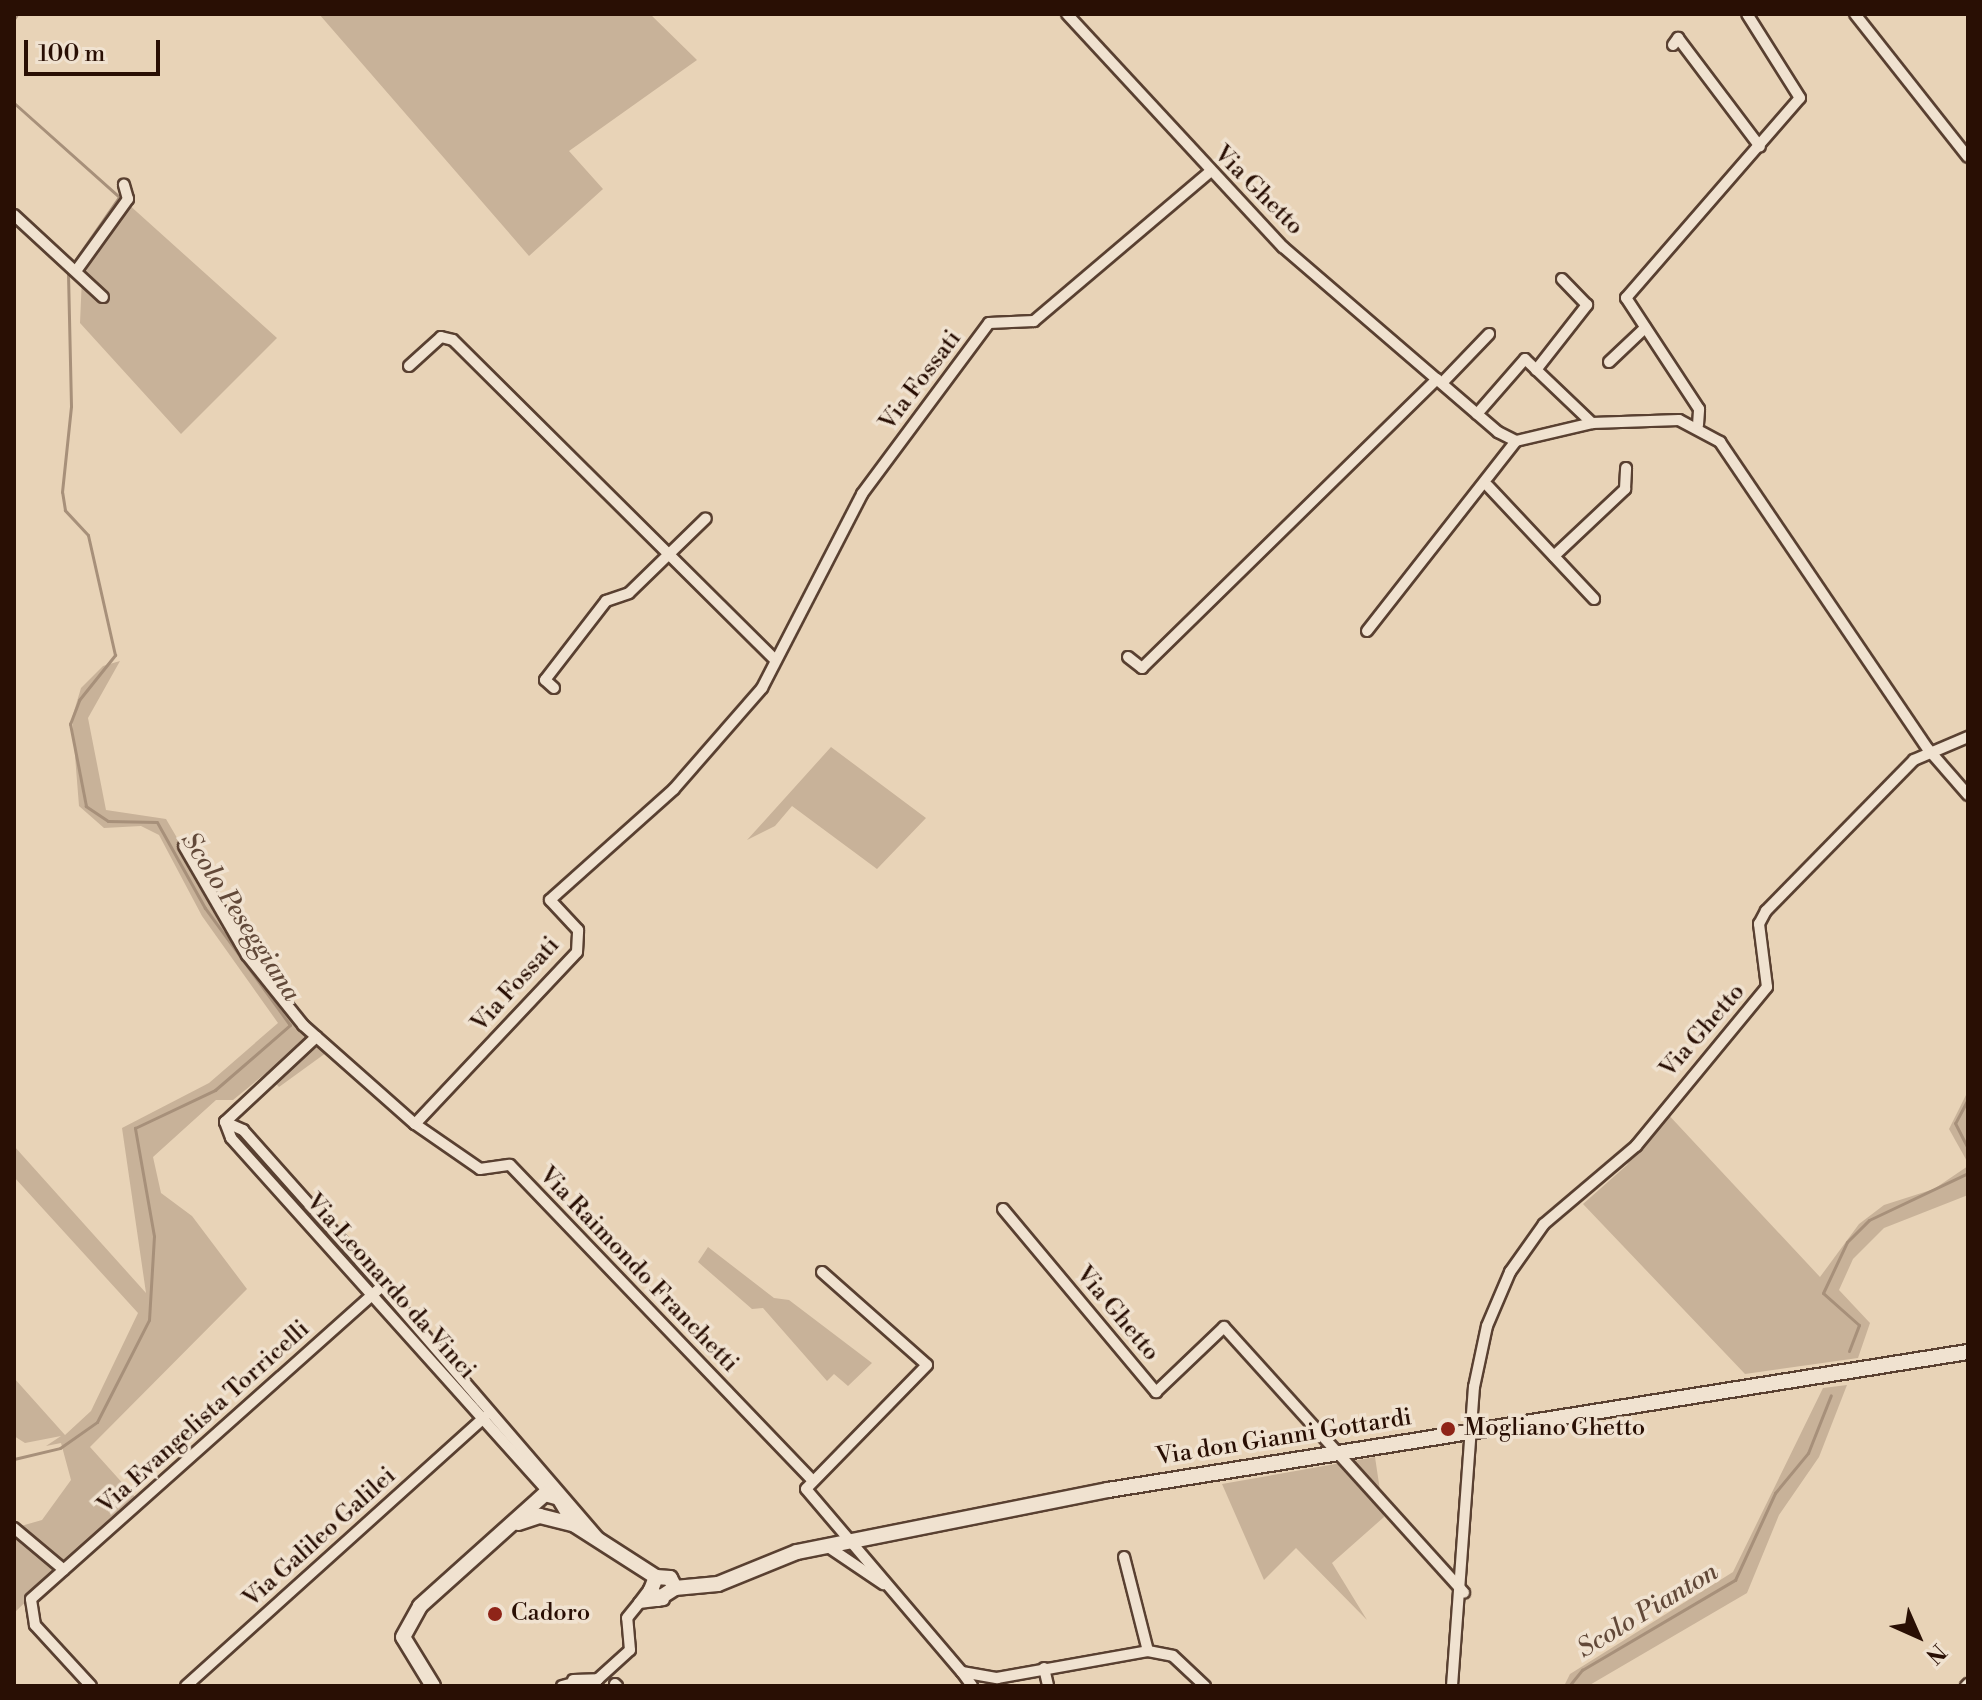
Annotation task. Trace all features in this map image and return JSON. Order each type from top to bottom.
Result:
[{"type":"main road","name":"Via don Gianni Gottardi","points":[[675,1588],[718,1584],[846,1542],[1338,1452],[1968,1352]]},
{"type":"main road","points":[[433,1686],[407,1650],[405,1625],[513,1525],[547,1506],[653,1582],[664,1600],[675,1588],[670,1578],[653,1582]]},
{"type":"street","name":"Via Ghetto","points":[[1067,14],[1210,172],[1283,247],[1477,414],[1516,441]]},
{"type":"street","points":[[1698,425],[1699,409],[1626,298],[1630,288],[1760,147],[1800,94],[1747,14]]},
{"type":"street","points":[[1855,14],[1968,157]]},
{"type":"street","points":[[1673,45],[1678,38],[1760,147]]},
{"type":"street","name":"Via Fossati","points":[[415,1124],[577,952],[578,930],[550,900],[721,740],[775,660],[862,494],[989,323],[1034,321],[1210,172]]},
{"type":"street","points":[[72,267],[128,199],[124,185]]},
{"type":"street","points":[[14,215],[103,297]]},
{"type":"street","points":[[1536,370],[1587,305],[1562,279]]},
{"type":"street","points":[[1609,362],[1645,328]]},
{"type":"street","points":[[1128,657],[1142,668],[1489,334]]},
{"type":"street","points":[[409,366],[441,337],[453,340],[775,660]]},
{"type":"street","points":[[1477,414],[1525,359],[1592,423]]},
{"type":"street","points":[[1367,631],[1488,486],[1516,441],[1592,423],[1698,425],[1720,442],[1928,749],[1968,795]]},
{"type":"street","points":[[1554,556],[1625,489],[1626,468]]},
{"type":"street","points":[[1488,486],[1594,599]]},
{"type":"street","points":[[554,688],[545,680],[606,601],[629,593],[670,557],[706,518]]},
{"type":"street","points":[[1928,749],[1968,737]]},
{"type":"street","name":"Via Ghetto","points":[[1452,1686],[1464,1593],[1472,1429],[1487,1326],[1510,1272],[1544,1224],[1636,1146],[1767,987],[1759,924],[1766,911],[1928,749]]},
{"type":"street","points":[[184,846],[247,955],[316,1037],[415,1124]]},
{"type":"street","points":[[316,1037],[225,1122],[243,1130],[599,1529],[605,1546]]},
{"type":"street","name":"Via Leonardo da Vinci","points":[[225,1122],[231,1138],[530,1475],[547,1506]]},
{"type":"street","name":"Via Raimondo Franchetti","points":[[415,1124],[480,1169],[510,1165],[813,1481],[806,1489],[846,1542]]},
{"type":"street","name":"Via Ghetto","points":[[1003,1209],[1156,1392],[1224,1327],[1464,1593]]},
{"type":"street","points":[[813,1481],[927,1365],[822,1272]]},
{"type":"street","name":"Via Evangelista Torricelli","points":[[91,1686],[35,1625],[31,1599],[382,1286]]},
{"type":"street","name":"Via Galileo Galilei","points":[[186,1686],[492,1410]]},
{"type":"street","points":[[14,1528],[64,1570]]},
{"type":"street","points":[[846,1542],[972,1686]]},
{"type":"street","points":[[827,1546],[888,1587]]},
{"type":"street","points":[[1124,1557],[1148,1651]]},
{"type":"street","points":[[562,1686],[595,1683],[630,1650],[627,1618],[653,1582]]},
{"type":"street","points":[[639,1603],[664,1600]]},
{"type":"street","points":[[962,1672],[996,1682],[1044,1668],[1148,1651],[1173,1656],[1205,1686]]},
{"type":"street","points":[[1044,1668],[1048,1686]]},
{"type":"shaded area","points":[[319,14],[650,14],[697,60],[569,151],[603,189],[529,256]]},
{"type":"shaded area","points":[[127,203],[277,338],[181,434],[80,323],[82,277],[75,270]]},
{"type":"shaded area","points":[[120,661],[88,718],[106,810],[166,819],[239,944],[330,1050],[279,1087],[266,1073],[233,1100],[216,1100],[153,1157],[161,1193],[192,1216],[247,1289],[90,1447],[135,1497],[14,1613],[14,1528],[42,1520],[71,1480],[61,1443],[46,1446],[61,1436],[25,1443],[14,1436],[14,1378],[65,1435],[91,1411],[138,1313],[14,1177],[14,1146],[146,1293],[122,1128],[209,1083],[278,1023],[202,916],[159,835],[141,826],[104,828],[79,806],[72,718],[81,688],[103,666]]},
{"type":"shaded area","points":[[831,747],[926,818],[877,869],[792,806],[775,826],[747,840]]},
{"type":"shaded area","points":[[1968,1091],[1968,1163],[1949,1129]]},
{"type":"shaded area","points":[[1664,1110],[1820,1277],[1859,1224],[1884,1205],[1934,1189],[1968,1166],[1968,1195],[1884,1228],[1853,1259],[1839,1290],[1870,1323],[1858,1358],[1745,1374],[1583,1204],[1627,1165]]},
{"type":"shaded area","points":[[708,1247],[774,1298],[789,1300],[872,1363],[848,1386],[834,1374],[827,1381],[763,1308],[752,1309],[698,1262]]},
{"type":"shaded area","points":[[1847,1385],[1819,1457],[1779,1515],[1747,1593],[1588,1686],[1564,1686],[1570,1674],[1733,1572],[1823,1388]]},
{"type":"shaded area","points":[[1375,1457],[1384,1517],[1332,1563],[1367,1620],[1296,1548],[1264,1580],[1222,1484]]},
{"type":"waterway","name":"Scolo Peseggiana","points":[[14,19],[17,14]]},
{"type":"waterway","name":"Scolo Peseggiana","points":[[14,103],[119,197],[72,265]]},
{"type":"waterway","name":"Scolo Peseggiana","points":[[14,1459],[60,1448],[97,1422],[149,1320],[154,1236],[135,1128],[215,1090],[290,1025],[205,908],[157,822],[108,821],[86,806],[70,724],[79,700],[115,655],[88,535],[65,510],[62,492],[71,406],[68,271]]},
{"type":"waterway","name":"Scolo Pianton","points":[[1968,1099],[1955,1123],[1968,1149]]},
{"type":"waterway","name":"Scolo Pianton","points":[[1849,1351],[1859,1325],[1823,1293],[1847,1242],[1869,1220],[1968,1173]]},
{"type":"waterway","name":"Scolo Pianton","points":[[1569,1686],[1582,1670],[1735,1580],[1775,1493],[1808,1453],[1831,1395]]},
{"type":"place","name":"Mogliano Ghetto","points":[[1448,1429]]},
{"type":"place","name":"Cadoro","points":[[495,1614]]}]
